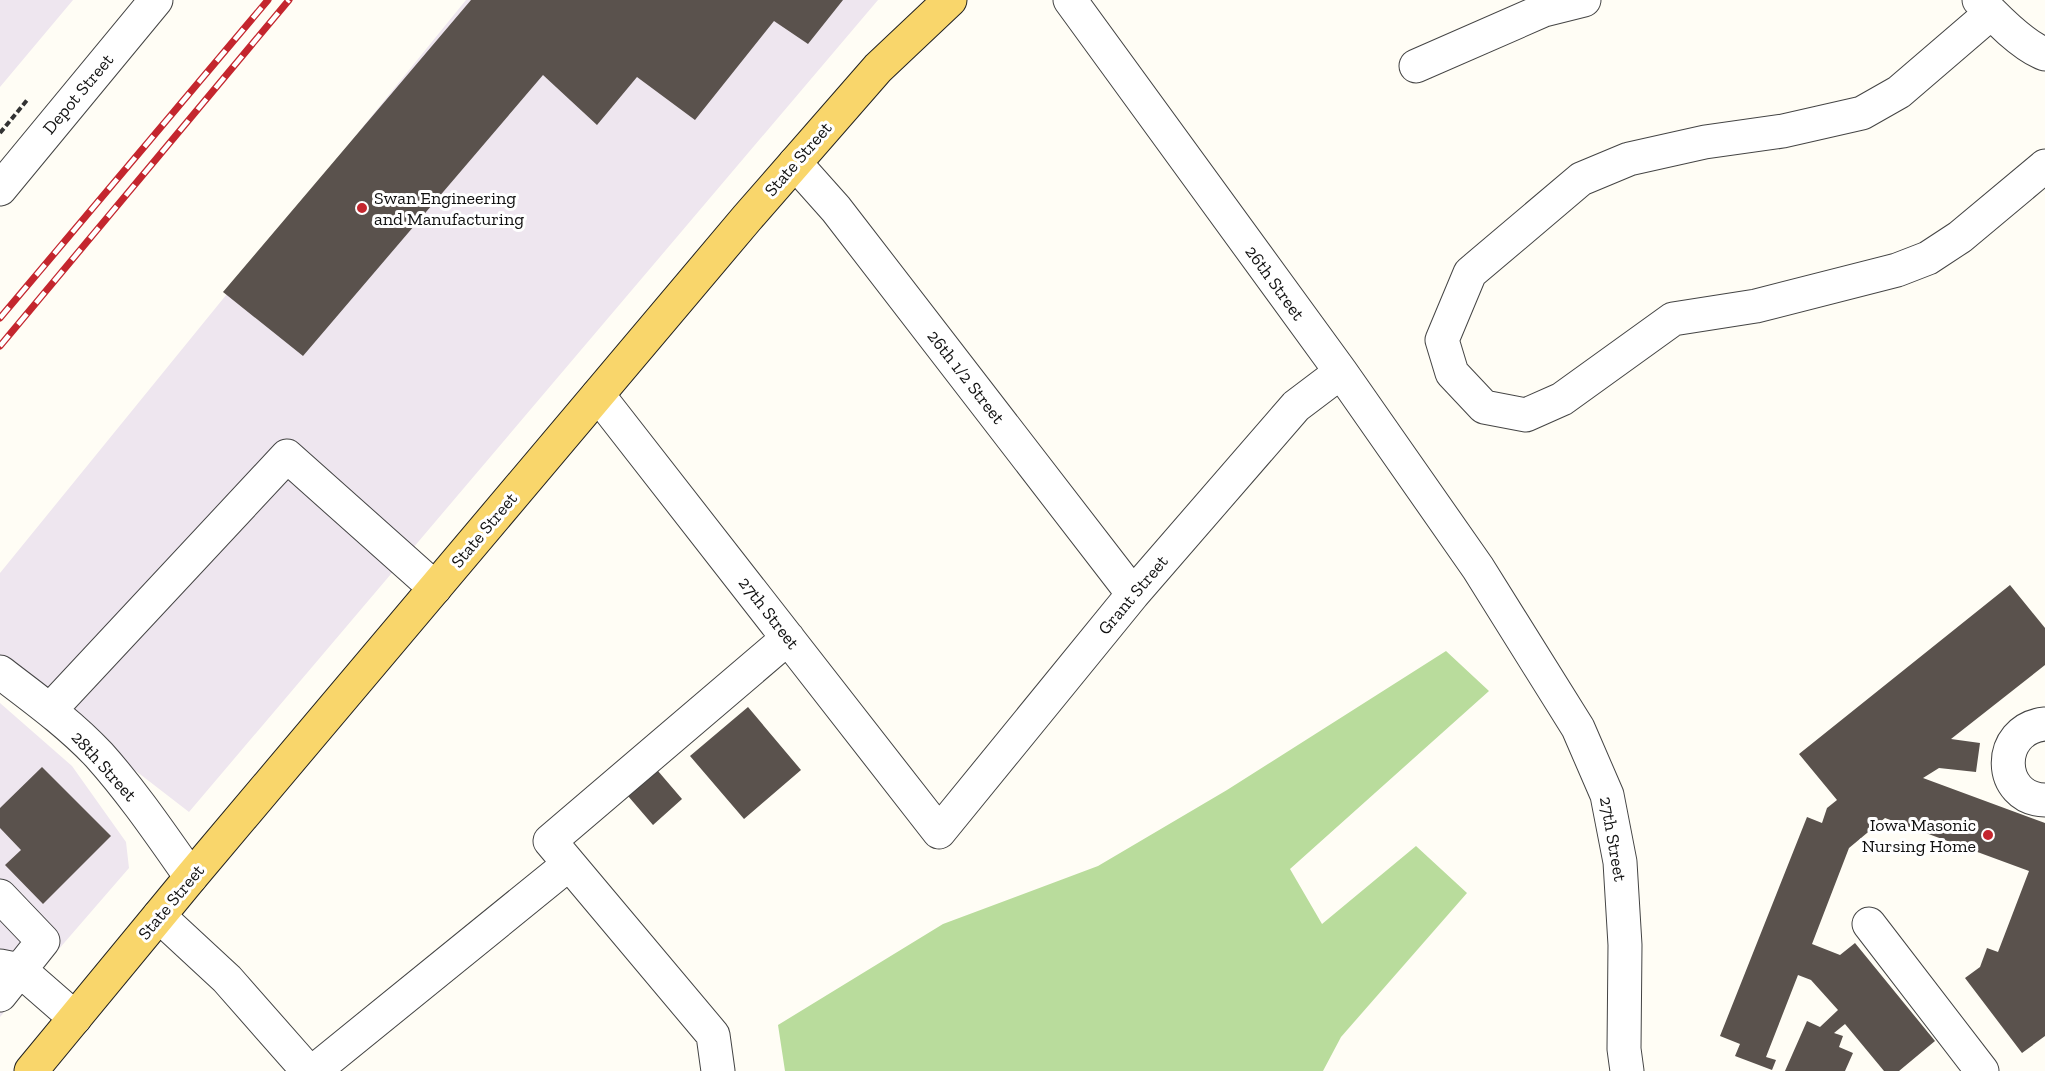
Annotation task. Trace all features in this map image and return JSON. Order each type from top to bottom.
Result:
[{"type":"main road","name":"State Street","points":[[31,1071],[159,915],[795,163],[878,68],[950,0]]},
{"type":"street","name":"Depot Street","points":[[0,189],[156,0]]},
{"type":"street","name":"26th Street","points":[[1070,0],[1341,372],[1478,568]]},
{"type":"street","points":[[1416,66],[1544,10],[1584,0]]},
{"type":"street","points":[[2045,54],[2035,50],[1985,6],[1899,92],[1862,113],[1783,131],[1705,142],[1629,159],[1581,179],[1470,273],[1442,340],[1452,372],[1485,407],[1526,415],[1562,399],[1673,319],[1756,306],[1897,270],[1928,258],[1960,237],[2045,166]]},
{"type":"street","name":"26th 1/2 Street","points":[[795,163],[836,209],[1133,594]]},
{"type":"street","name":"Grant Street","points":[[939,832],[1133,594],[1296,406],[1341,372]]},
{"type":"street","name":"27th Street","points":[[598,395],[939,832]]},
{"type":"street","points":[[50,710],[287,456],[435,588]]},
{"type":"street","name":"27th Street","points":[[1478,568],[1578,728],[1607,795],[1620,862],[1625,945],[1624,1049],[1627,1071]]},
{"type":"street","points":[[718,1071],[713,1035],[550,841],[788,638]]},
{"type":"street","name":"28th Street","points":[[0,672],[50,710],[98,754],[130,793],[191,877]]},
{"type":"street","points":[[2045,724],[2029,728],[2018,736],[2010,748],[2007,762],[2010,776],[2017,788],[2028,796],[2045,800]]},
{"type":"street","points":[[314,1071],[569,864]]},
{"type":"street","points":[[0,896],[43,940],[10,968],[0,995]]},
{"type":"street","points":[[159,915],[227,979],[308,1071]]},
{"type":"street","points":[[1869,924],[1982,1071]]},
{"type":"street","points":[[10,968],[75,1018]]},
{"type":"shaded area","points":[[0,0],[73,0],[0,87]]},
{"type":"shaded area","points":[[466,0],[878,0],[189,812],[0,666],[0,573]]},
{"type":"shaded area","points":[[0,703],[72,766],[126,842],[129,868],[0,1017]]},
{"type":"green space","points":[[1446,651],[1489,691],[1290,869],[1322,924],[1416,846],[1467,893],[1341,1037],[1323,1071],[785,1071],[778,1025],[943,924],[1098,866],[1227,790]]},
{"type":"building","name":"Swan Engineering and Manufacturing","points":[[471,0],[843,0],[808,44],[774,21],[695,120],[637,77],[597,125],[543,75],[303,356],[223,292]]},
{"type":"building","name":"Iowa Masonic Nursing Home","points":[[2010,585],[2045,628],[2045,665],[1951,739],[1980,743],[1976,772],[1939,768],[1923,778],[2045,823],[2045,1036],[2022,1053],[1965,978],[1980,967],[1987,948],[1998,952],[2029,871],[1885,818],[1849,848],[1812,944],[1840,955],[1855,943],[1935,1041],[1899,1071],[1884,1071],[1845,1024],[1834,1033],[1843,1036],[1839,1047],[1853,1053],[1845,1071],[1785,1071],[1807,1021],[1820,1027],[1838,1010],[1811,980],[1798,975],[1766,1057],[1776,1060],[1772,1070],[1735,1056],[1740,1044],[1720,1036],[1807,817],[1822,823],[1827,808],[1837,800],[1799,754]]},
{"type":"building","points":[[748,707],[801,770],[744,819],[690,756]]},
{"type":"building","points":[[42,767],[111,836],[43,904],[5,865],[21,850],[0,828],[0,808]]},
{"type":"building","points":[[658,771],[682,799],[653,825],[628,796]]},
{"type":"railway","points":[[0,318],[268,0]]},
{"type":"railway","points":[[0,346],[289,0]]},
{"type":"place","name":"Swan Engineering and Manufacturing","points":[[362,208]]},
{"type":"place","name":"Iowa Masonic Nursing Home","points":[[1988,835]]}]
